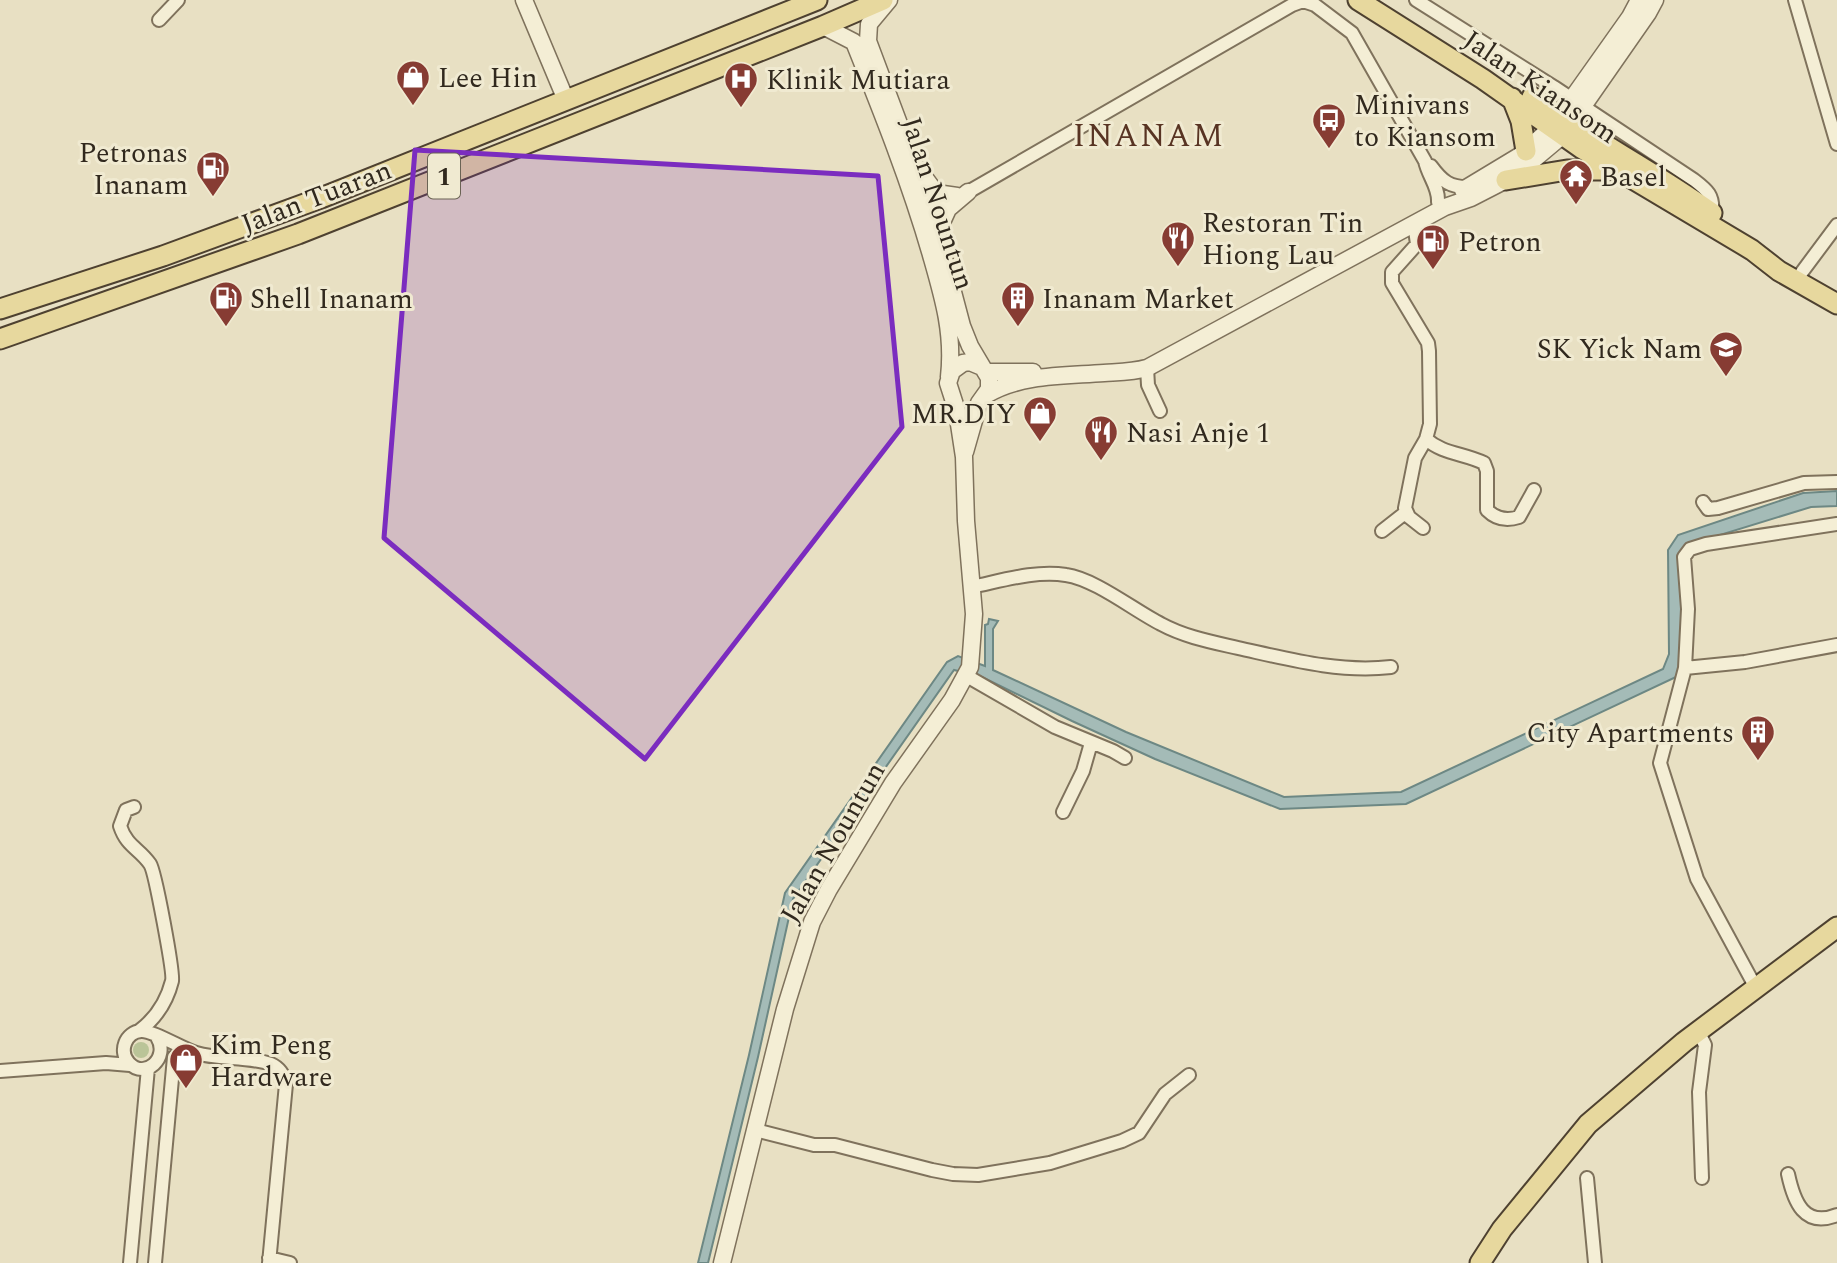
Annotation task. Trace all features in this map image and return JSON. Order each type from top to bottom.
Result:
[{"type":"main road","name":"Jalan Tuaran","points":[[0,309],[163,256],[268,218],[817,0]]},
{"type":"main road","name":"Jalan Tuaran","points":[[0,339],[301,233],[883,0]]},
{"type":"main road","name":"Jalan Kiansom","points":[[1358,0],[1512,98],[1561,126],[1646,168],[1802,272],[1837,292]]},
{"type":"main road","name":"Jalan Kiansom","points":[[1381,0],[1499,74],[1617,170],[1837,304]]},
{"type":"main road","points":[[1512,98],[1521,121],[1526,151]]},
{"type":"main road","points":[[1506,180],[1567,170],[1617,170]]},
{"type":"main road","points":[[1480,1263],[1502,1229],[1588,1124],[1698,1031],[1837,927]]},
{"type":"street","points":[[159,19],[178,0]]},
{"type":"street","points":[[524,0],[566,100]]},
{"type":"street","name":"Jalan Nountun","points":[[889,0],[869,24],[868,41],[931,209],[962,326],[990,383],[975,416],[964,457]]},
{"type":"street","points":[[1416,0],[1710,192],[1712,213]]},
{"type":"street","points":[[951,395],[967,404],[979,401],[999,387],[1049,376],[1131,372],[1147,368],[1444,207],[1471,198],[1506,180],[1532,161],[1561,126],[1639,0]]},
{"type":"street","points":[[1577,103],[1648,13],[1655,0]]},
{"type":"street","points":[[1795,0],[1837,144]]},
{"type":"street","points":[[944,305],[929,216],[931,209],[962,194],[1298,1],[1310,2],[1345,26],[1357,39],[1396,114],[1425,161],[1446,183],[1455,187],[1470,187]]},
{"type":"street","name":"Jalan Nountun","points":[[722,1263],[785,1009],[812,922],[893,783],[966,678],[972,656],[974,614],[964,457],[957,411],[951,395],[951,340],[944,305],[913,193],[854,42],[823,26]]},
{"type":"street","points":[[949,377],[957,366],[970,362],[985,370],[1049,372],[1145,363],[1470,187],[1561,126]]},
{"type":"street","points":[[912,158],[936,193],[962,194]]},
{"type":"street","points":[[1425,161],[1438,193],[1438,202]]},
{"type":"street","points":[[938,232],[948,209],[962,194]]},
{"type":"street","points":[[1382,531],[1405,513],[1415,457],[1426,439],[1430,424],[1428,343],[1390,276],[1417,244],[1415,230],[1411,225]]},
{"type":"street","points":[[1802,272],[1837,225]]},
{"type":"street","points":[[1147,368],[1148,385],[1160,411]]},
{"type":"street","points":[[1426,439],[1437,449],[1469,456],[1484,463],[1487,471],[1487,510],[1492,515],[1510,521],[1519,517],[1534,490]]},
{"type":"street","points":[[1703,502],[1708,509],[1718,508],[1804,483],[1837,482]]},
{"type":"street","points":[[1405,513],[1423,528]]},
{"type":"street","points":[[1756,988],[1697,879],[1660,763],[1685,668],[1688,609],[1684,557],[1690,549],[1837,524]]},
{"type":"street","points":[[971,587],[1041,574],[1069,575],[1107,592],[1161,625],[1187,636],[1301,663],[1366,670],[1391,667]]},
{"type":"street","points":[[1685,668],[1745,662],[1837,646]]},
{"type":"street","points":[[966,678],[1055,727],[1125,758]]},
{"type":"street","points":[[1063,812],[1088,759],[1091,743]]},
{"type":"street","points":[[106,1063],[134,1034],[149,1023],[162,1005],[173,979],[163,927],[162,903],[151,865],[124,840],[120,827],[126,810],[134,807]]},
{"type":"street","points":[[1698,1031],[1705,1045],[1699,1092],[1702,1178]]},
{"type":"street","points":[[130,1065],[123,1048],[134,1034],[152,1033],[197,1054]]},
{"type":"street","points":[[130,1263],[153,1064],[162,1048],[157,1037]]},
{"type":"street","points":[[0,1071],[106,1063],[142,1069],[174,1057],[197,1054],[272,1064],[283,1073],[286,1084],[269,1260],[290,1263]]},
{"type":"street","points":[[155,1263],[174,1057]]},
{"type":"street","points":[[755,1130],[814,1145],[835,1145],[953,1174],[990,1174],[1050,1163],[1122,1141],[1139,1133],[1165,1094],[1189,1075]]},
{"type":"street","points":[[1788,1174],[1797,1202],[1805,1213],[1813,1219],[1825,1220],[1837,1215]]},
{"type":"street","points":[[1587,1178],[1595,1263]]},
{"type":"highlighted area","points":[[415,150],[878,176],[902,427],[645,759],[384,538]]},
{"type":"green space","points":[[138,1042],[144,1042],[149,1050],[147,1056],[138,1058],[133,1053],[133,1047]]},
{"type":"water","points":[[1837,491],[1837,506],[1811,507],[1684,546],[1682,660],[1676,677],[1406,804],[1280,809],[1155,759],[982,677],[954,670],[793,899],[708,1263],[698,1263],[785,893],[947,662],[958,656],[985,666],[985,625],[989,619],[998,621],[993,629],[993,670],[1126,732],[1284,797],[1401,792],[1663,669],[1669,654],[1668,550],[1678,535],[1803,493]]},
{"type":"place","name":"Lee Hin","points":[[413,107]]},
{"type":"place","name":"Klinik Mutiara","points":[[741,109]]},
{"type":"place","name":"Minivans to Kiansom","points":[[1329,150]]},
{"type":"place","name":"Petronas Inanam","points":[[213,198]]},
{"type":"place","name":"Basel","points":[[1576,206]]},
{"type":"place","name":"Restoran Tin Hiong Lau","points":[[1178,268]]},
{"type":"place","name":"Petron","points":[[1433,271]]},
{"type":"place","name":"Shell Inanam","points":[[226,328]]},
{"type":"place","name":"Inanam Market","points":[[1018,328]]},
{"type":"place","name":"SK Yick Nam","points":[[1726,378]]},
{"type":"place","name":"MR.DIY","points":[[1040,443]]},
{"type":"place","name":"Nasi Anje 1","points":[[1101,462]]},
{"type":"place","name":"City Apartments","points":[[1758,762]]},
{"type":"place","name":"Kim Peng Hardware","points":[[186,1090]]},
{"type":"district","name":"INANAM","points":[[1149,135]]}]
